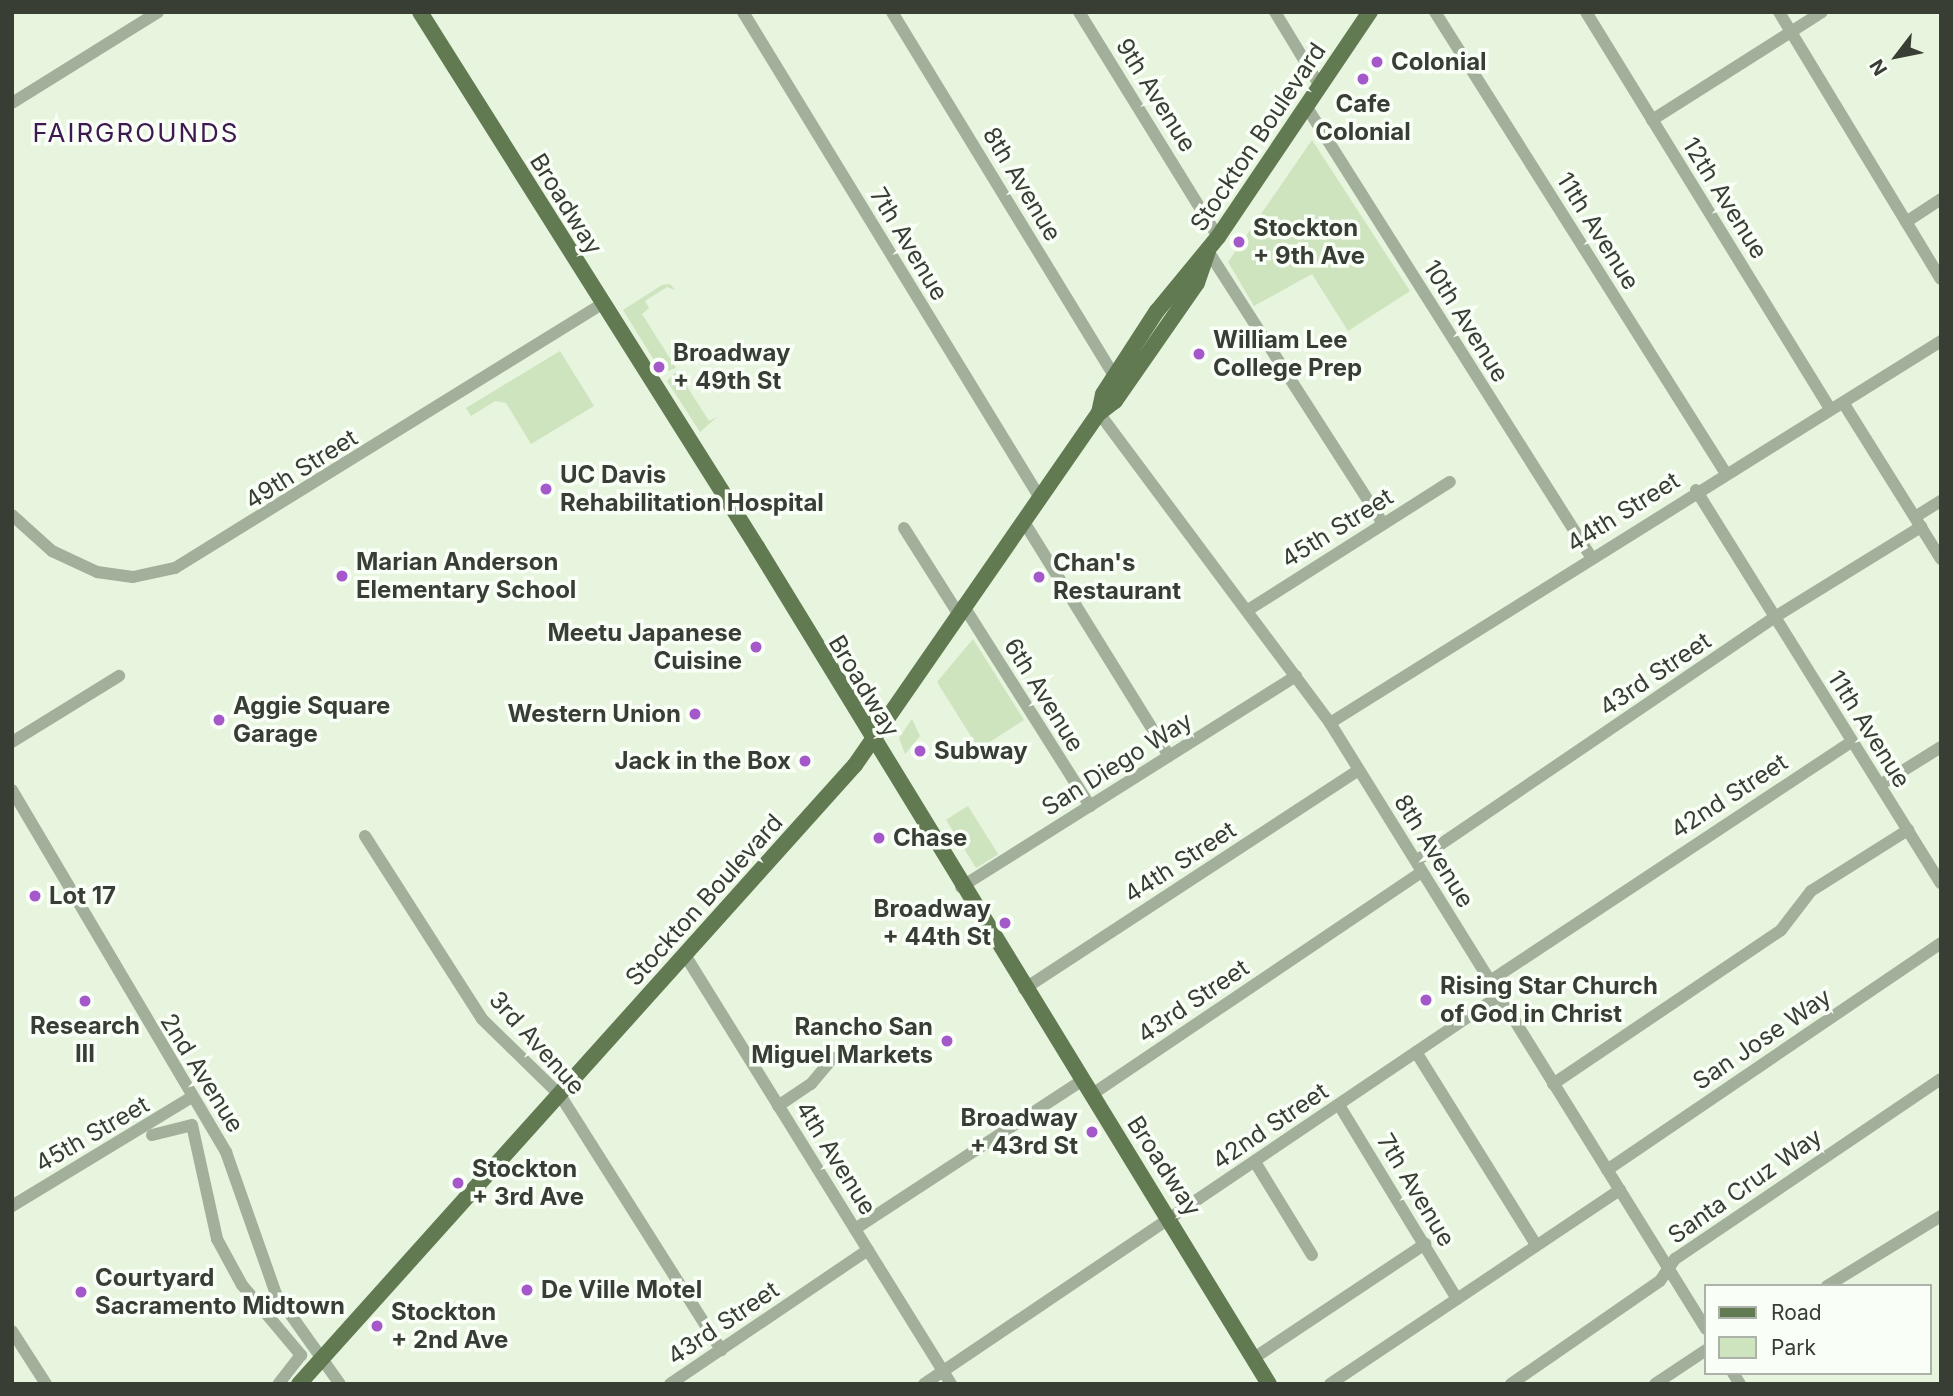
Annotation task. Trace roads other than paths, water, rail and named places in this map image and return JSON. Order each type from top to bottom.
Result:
[{"type":"main road","name":"Broadway","points":[[420,12],[757,547],[872,742],[1081,1081],[1171,1217],[1269,1384]]},
{"type":"main road","name":"Stockton Boulevard","points":[[299,1384],[685,955],[872,742],[1099,413],[1115,378],[1181,276],[1208,251],[1370,12]]},
{"type":"main road","name":"Stockton Boulevard","points":[[1099,413],[1115,401],[1198,283],[1208,251]]},
{"type":"street","points":[[12,103],[158,12]]},
{"type":"street","name":"7th Avenue","points":[[743,12],[1040,498]]},
{"type":"street","name":"8th Avenue","points":[[892,12],[1115,378]]},
{"type":"street","name":"9th Avenue","points":[[1079,12],[1218,237]]},
{"type":"street","points":[[1275,12],[1320,86]]},
{"type":"street","name":"11th Avenue","points":[[1435,12],[1725,472]]},
{"type":"street","name":"12th Avenue","points":[[1586,12],[1828,407]]},
{"type":"street","points":[[1779,12],[1941,279]]},
{"type":"street","points":[[1652,120],[1822,12]]},
{"type":"street","name":"10th Avenue","points":[[1306,106],[1591,557]]},
{"type":"street","points":[[1906,222],[1941,199]]},
{"type":"street","points":[[1208,251],[1384,524]]},
{"type":"street","name":"49th Street","points":[[12,515],[52,551],[87,569],[133,576],[175,568],[602,304]]},
{"type":"street","name":"44th Street","points":[[1330,723],[1828,407],[1844,404],[1941,341]]},
{"type":"street","points":[[1844,404],[1941,559]]},
{"type":"street","name":"8th Avenue","points":[[1099,413],[1330,723],[1704,1326]]},
{"type":"street","name":"45th Street","points":[[1248,610],[1450,482]]},
{"type":"street","name":"11th Avenue","points":[[1696,490],[1941,883]]},
{"type":"street","name":"43rd Street","points":[[1091,1095],[1775,617],[1918,522],[1941,501]]},
{"type":"street","points":[[1024,522],[1169,756]]},
{"type":"street","name":"6th Avenue","points":[[904,528],[1090,806]]},
{"type":"street","points":[[12,742],[119,676]]},
{"type":"street","name":"San Diego Way","points":[[961,887],[1296,676]]},
{"type":"street","name":"42nd Street","points":[[1490,981],[1852,741]]},
{"type":"street","points":[[1880,785],[1941,747]]},
{"type":"street","name":"44th Street","points":[[1024,989],[1359,770]]},
{"type":"street","name":"2nd Avenue","points":[[12,790],[238,1178],[276,1294],[320,1360],[340,1384]]},
{"type":"street","points":[[1553,1084],[1781,930],[1811,891],[1908,830]]},
{"type":"street","name":"3rd Avenue","points":[[365,835],[482,1019],[560,1095],[721,1350]]},
{"type":"street","name":"San Jose Way","points":[[1607,1170],[1941,943]]},
{"type":"street","name":"4th Avenue","points":[[685,955],[951,1384]]},
{"type":"street","name":"42nd Street","points":[[924,1384],[1499,996]]},
{"type":"street","points":[[1416,1052],[1536,1245]]},
{"type":"street","points":[[778,1105],[811,1084],[833,1058]]},
{"type":"street","name":"Santa Cruz Way","points":[[1511,1384],[1669,1269],[1675,1259],[1941,1079]]},
{"type":"street","points":[[855,1229],[1081,1081]]},
{"type":"street","name":"45th Street","points":[[12,1206],[192,1097]]},
{"type":"street","name":"7th Avenue","points":[[1339,1105],[1457,1298]]},
{"type":"street","points":[[152,1135],[192,1125],[217,1239],[242,1284],[301,1355],[278,1384]]},
{"type":"street","points":[[1255,1162],[1312,1255]]},
{"type":"street","points":[[1330,1384],[1620,1190]]},
{"type":"street","points":[[1831,1284],[1941,1216]]},
{"type":"street","points":[[1254,1358],[1425,1244]]},
{"type":"street","name":"43rd Street","points":[[670,1384],[868,1250]]},
{"type":"street","points":[[12,1331],[46,1384]]},
{"type":"street","points":[[1655,1384],[1704,1351]]},
{"type":"place","name":"Colonial","points":[[1377,62]]},
{"type":"place","name":"Cafe Colonial","points":[[1363,79]]},
{"type":"place","name":"Stockton + 9th Ave","points":[[1239,242]]},
{"type":"place","name":"William Lee College Prep","points":[[1199,354]]},
{"type":"place","name":"Broadway + 49th St","points":[[659,367]]},
{"type":"place","name":"UC Davis Rehabilitation Hospital","points":[[546,489]]},
{"type":"place","name":"Marian Anderson Elementary School","points":[[342,576]]},
{"type":"place","name":"Chan's Restaurant","points":[[1039,577]]},
{"type":"place","name":"Meetu Japanese Cuisine","points":[[756,647]]},
{"type":"place","name":"Western Union","points":[[695,714]]},
{"type":"place","name":"Aggie Square Garage","points":[[219,720]]},
{"type":"place","name":"Subway","points":[[920,751]]},
{"type":"place","name":"Jack in the Box","points":[[805,761]]},
{"type":"place","name":"Chase","points":[[879,838]]},
{"type":"place","name":"Lot 17","points":[[35,896]]},
{"type":"place","name":"Broadway + 44th St","points":[[1005,923]]},
{"type":"place","name":"Rising Star Church of God in Christ","points":[[1426,1000]]},
{"type":"place","name":"Research III","points":[[85,1001]]},
{"type":"place","name":"Rancho San Miguel Markets","points":[[947,1041]]},
{"type":"place","name":"Broadway + 43rd St","points":[[1092,1132]]},
{"type":"place","name":"Stockton + 3rd Ave","points":[[458,1183]]},
{"type":"place","name":"De Ville Motel","points":[[527,1290]]},
{"type":"place","name":"Courtyard Sacramento Midtown","points":[[81,1292]]},
{"type":"place","name":"Stockton + 2nd Ave","points":[[377,1326]]},
{"type":"district","name":"FAIRGROUNDS","points":[[136,133]]}]
